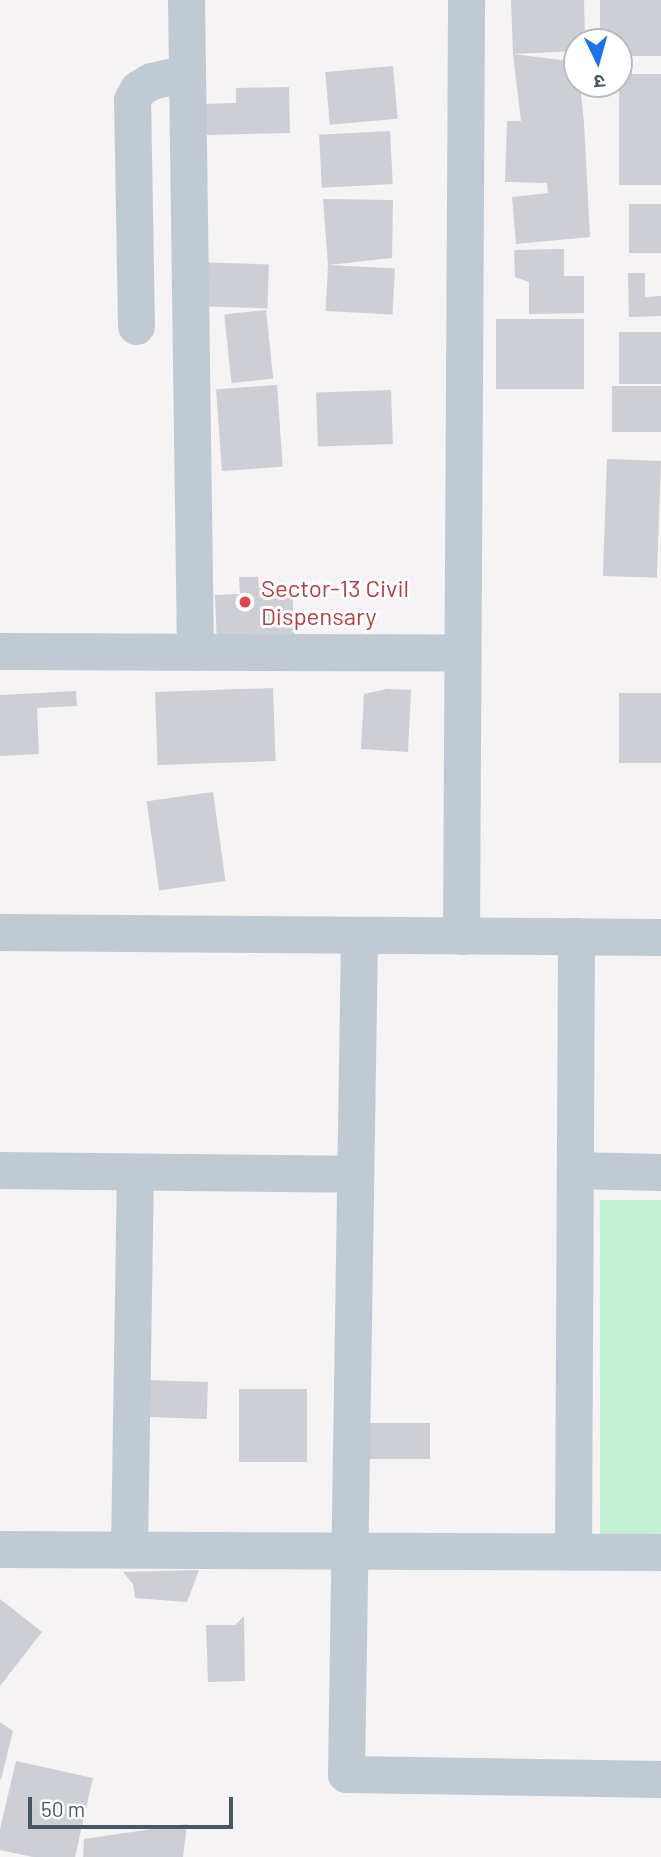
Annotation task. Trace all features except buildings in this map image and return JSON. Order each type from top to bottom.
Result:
[{"type":"street","points":[[186,0],[195,652]]},
{"type":"street","points":[[461,936],[466,0]]},
{"type":"street","points":[[136,326],[132,100],[138,89],[150,81],[187,73]]},
{"type":"street","points":[[0,652],[462,653]]},
{"type":"street","points":[[0,932],[661,937]]},
{"type":"street","points":[[359,936],[346,1774],[661,1779]]},
{"type":"street","points":[[573,1551],[576,936]]},
{"type":"street","points":[[575,1170],[661,1172]]},
{"type":"street","points":[[0,1171],[355,1174]]},
{"type":"street","points":[[129,1549],[135,1172]]},
{"type":"street","points":[[0,1549],[661,1552]]},
{"type":"green space","points":[[600,1200],[661,1200],[661,1535],[600,1535]]},
{"type":"place","name":"Sector-13 Civil Dispensary","points":[[245,602]]}]
